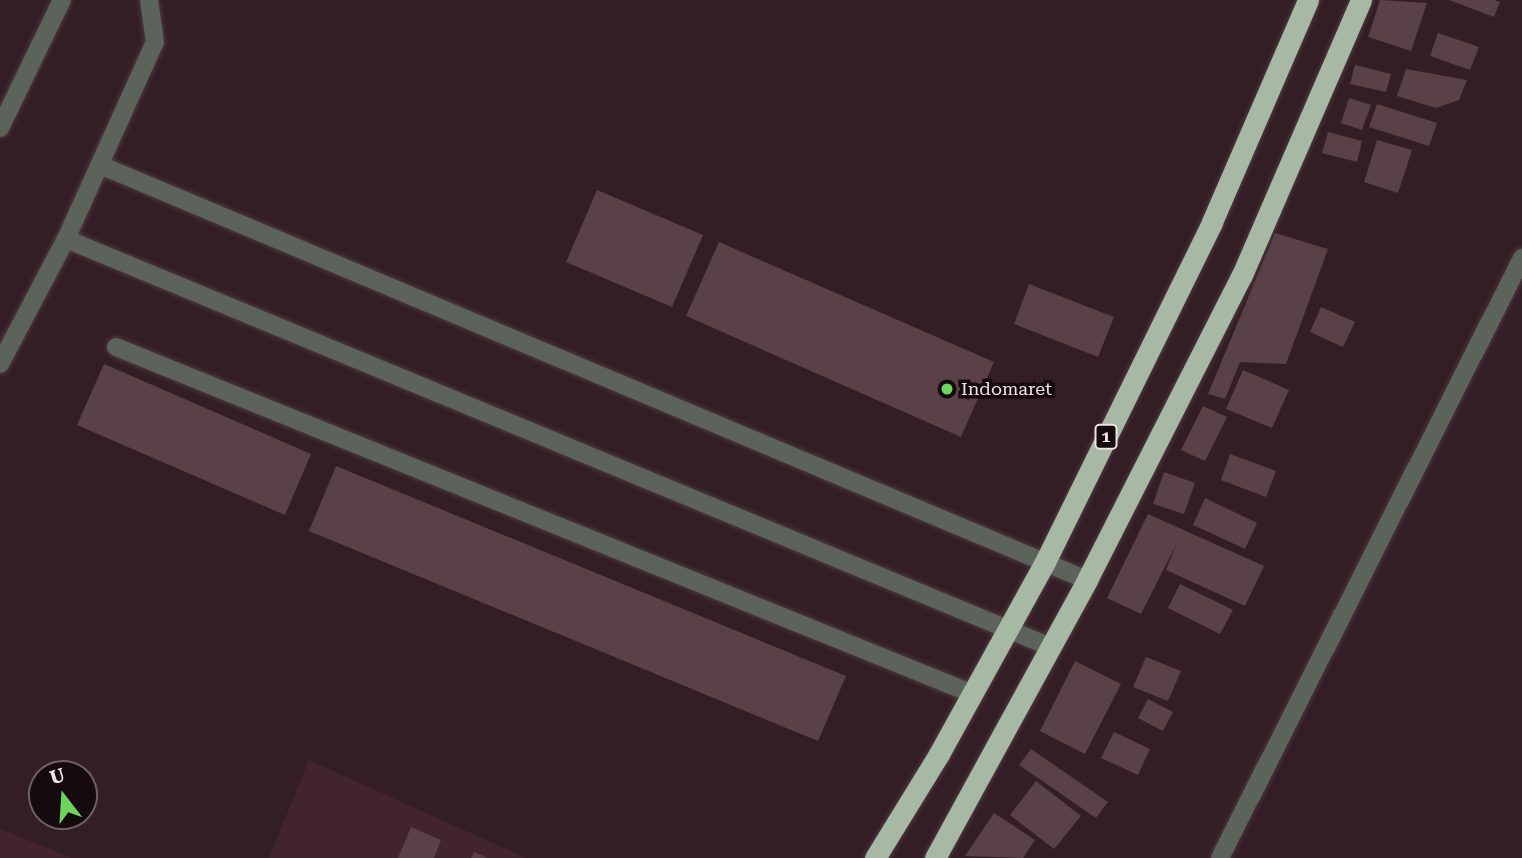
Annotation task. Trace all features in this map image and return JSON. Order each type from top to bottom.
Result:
[{"type":"highway","name":"1","points":[[875,858],[973,694],[1045,562],[1212,222],[1308,0]]},
{"type":"highway","points":[[935,858],[1051,648],[1242,275],[1361,0]]},
{"type":"street","points":[[0,128],[62,0]]},
{"type":"street","points":[[0,364],[66,239],[155,41],[149,0]]},
{"type":"street","points":[[100,164],[1087,579]]},
{"type":"street","points":[[66,239],[1010,628],[1051,648]]},
{"type":"street","points":[[1220,858],[1522,258]]},
{"type":"street","points":[[116,347],[973,694]]},
{"type":"shaded area","points":[[309,760],[526,858],[269,858]]},
{"type":"shaded area","points":[[0,829],[73,858],[0,858]]},
{"type":"building","points":[[1380,0],[1427,3],[1411,51],[1368,37]]},
{"type":"building","points":[[1449,0],[1494,0],[1500,2],[1494,17]]},
{"type":"building","points":[[1438,33],[1479,47],[1470,70],[1430,56]]},
{"type":"building","points":[[1355,65],[1391,74],[1386,92],[1350,84]]},
{"type":"building","points":[[1406,69],[1467,80],[1459,100],[1436,108],[1397,96]]},
{"type":"building","points":[[1349,98],[1371,105],[1362,130],[1341,123]]},
{"type":"building","points":[[1377,104],[1437,123],[1429,146],[1369,127]]},
{"type":"building","points":[[1328,132],[1362,141],[1357,162],[1322,153]]},
{"type":"building","points":[[1377,140],[1412,150],[1398,193],[1364,182]]},
{"type":"building","points":[[597,190],[703,235],[672,307],[566,262]]},
{"type":"building","points":[[1275,233],[1328,249],[1286,364],[1240,362],[1225,399],[1208,394]]},
{"type":"building","points":[[719,242],[994,362],[961,437],[686,316]]},
{"type":"building","points":[[1029,284],[1114,317],[1098,357],[1014,324]]},
{"type":"building","points":[[1321,307],[1355,322],[1343,347],[1310,332]]},
{"type":"building","points":[[104,364],[311,454],[285,515],[77,425]]},
{"type":"building","points":[[1243,370],[1289,390],[1272,428],[1226,409]]},
{"type":"building","points":[[1203,406],[1227,417],[1205,461],[1181,450]]},
{"type":"building","points":[[1230,454],[1276,471],[1266,497],[1221,480]]},
{"type":"building","points":[[336,466],[846,676],[818,741],[309,531]]},
{"type":"building","points":[[1164,472],[1195,483],[1184,514],[1153,504]]},
{"type":"building","points":[[1205,498],[1257,523],[1245,549],[1193,525]]},
{"type":"building","points":[[1148,514],[1264,566],[1245,606],[1166,570],[1177,543],[1141,614],[1107,598]]},
{"type":"building","points":[[1180,584],[1233,610],[1220,634],[1168,608]]},
{"type":"building","points":[[1146,657],[1181,671],[1168,701],[1133,687]]},
{"type":"building","points":[[1075,661],[1121,684],[1085,754],[1040,731]]},
{"type":"building","points":[[1148,699],[1173,712],[1163,731],[1138,718]]},
{"type":"building","points":[[1114,732],[1150,749],[1138,775],[1101,758]]},
{"type":"building","points":[[1031,749],[1108,802],[1096,818],[1019,765]]},
{"type":"building","points":[[1036,781],[1081,816],[1054,849],[1010,815]]},
{"type":"building","points":[[994,813],[1035,840],[1023,858],[965,856]]},
{"type":"building","points":[[411,827],[441,840],[434,858],[398,858]]},
{"type":"building","points":[[474,852],[488,858],[471,858]]},
{"type":"place","name":"Indomaret","points":[[947,389]]}]
